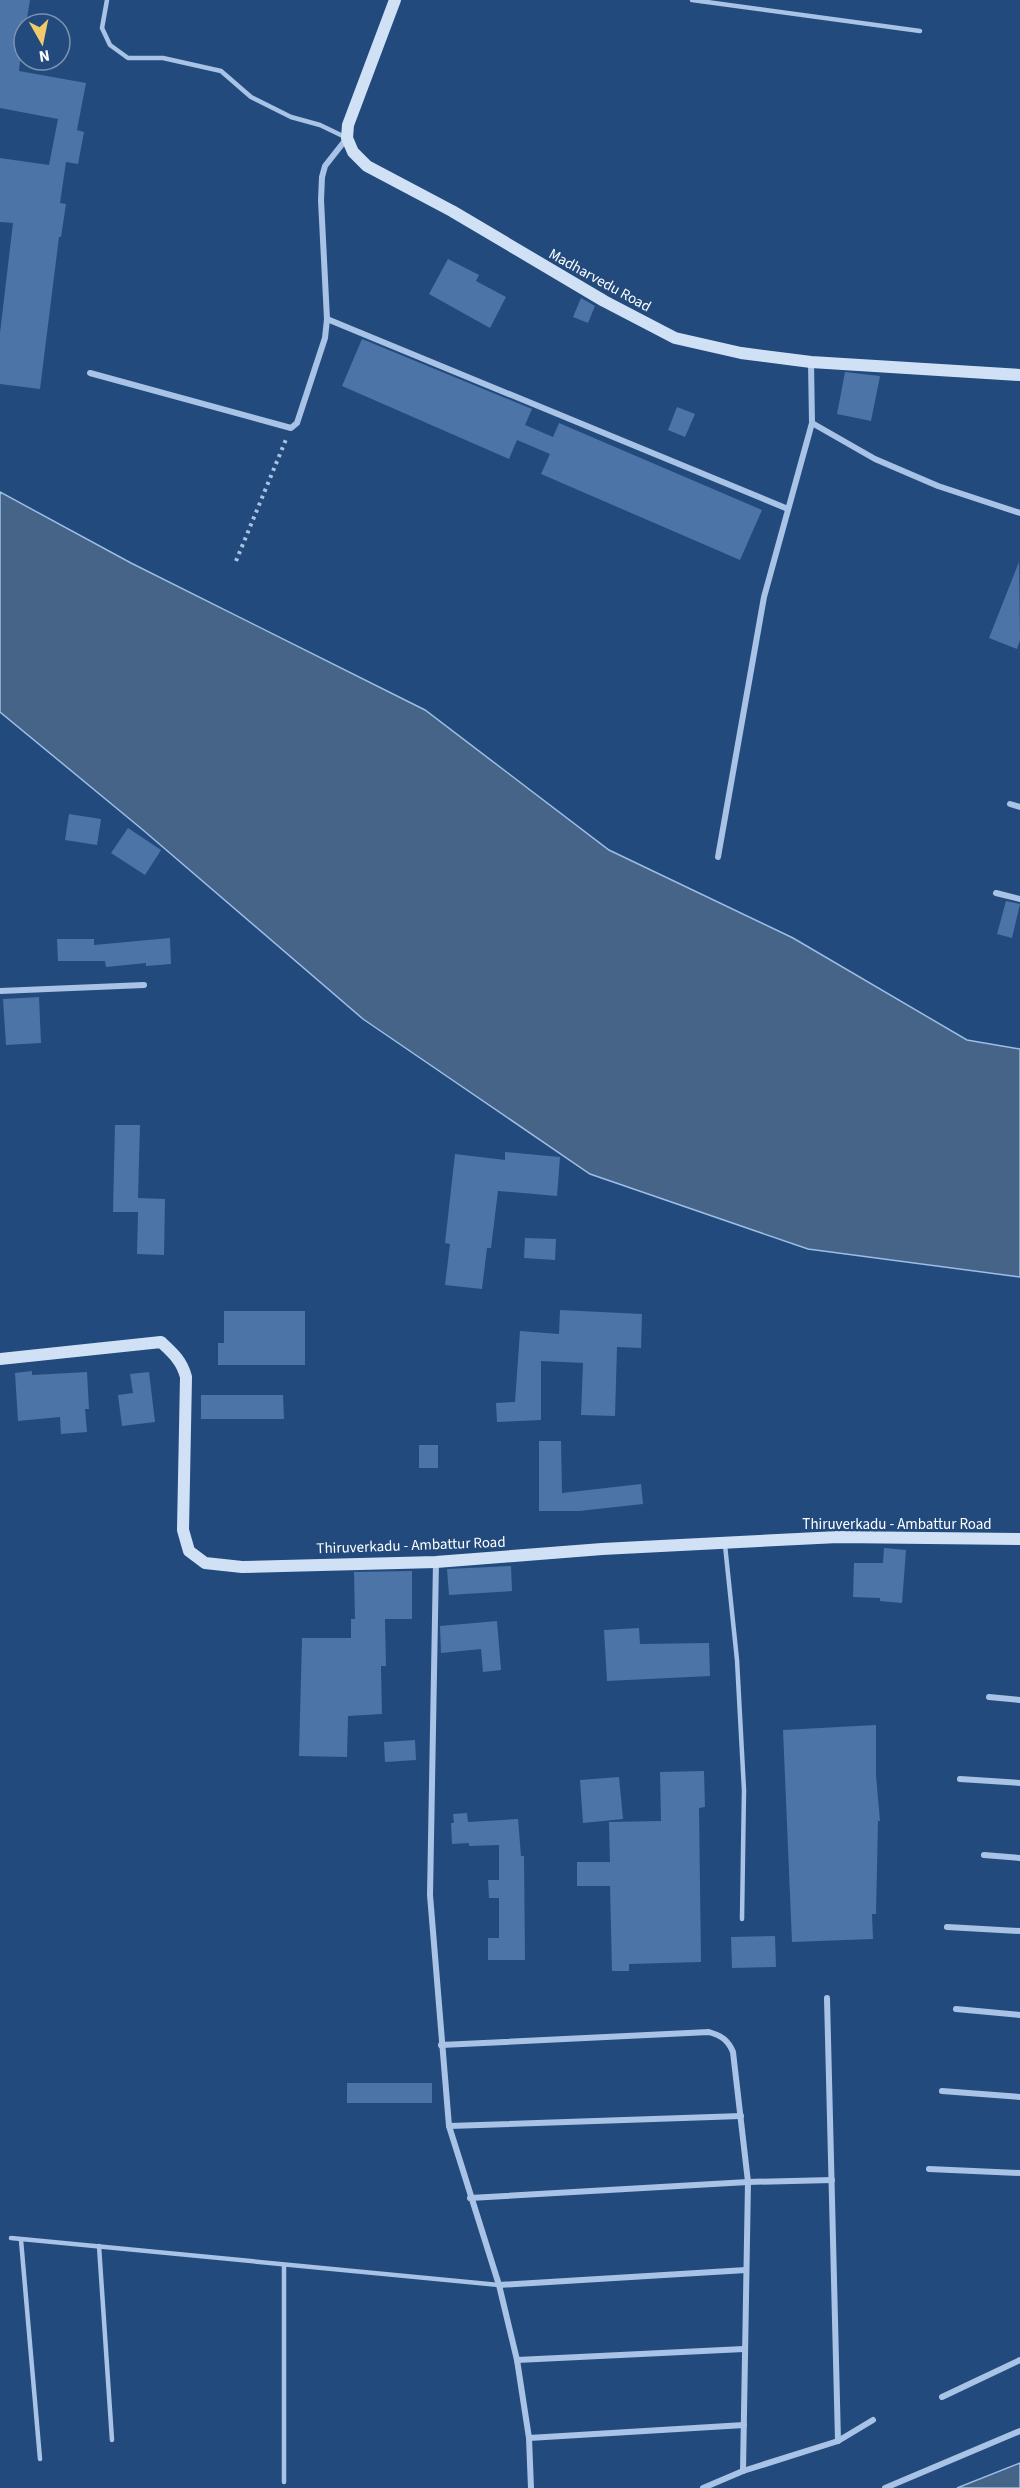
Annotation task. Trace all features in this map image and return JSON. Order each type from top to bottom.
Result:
[{"type":"main road","points":[[347,138],[348,125],[396,0]]},
{"type":"main road","name":"Madharvedu Road","points":[[347,138],[353,152],[367,166],[452,211],[604,301],[675,338],[741,352],[811,362],[1020,375]]},
{"type":"main road","name":"Thiruverkadu - Ambattur Road","points":[[0,1359],[161,1342],[176,1356],[183,1364],[186,1377],[183,1530],[189,1551],[205,1563],[242,1567],[436,1562],[838,1537],[1020,1539]]},
{"type":"street","points":[[90,373],[291,428],[297,423],[325,338],[327,319],[321,200],[322,177],[325,166],[347,138]]},
{"type":"street","points":[[327,319],[788,509]]},
{"type":"street","points":[[718,857],[764,597],[812,423],[811,362]]},
{"type":"street","points":[[812,423],[875,459],[938,486],[1020,513]]},
{"type":"street","points":[[1010,804],[1020,807]]},
{"type":"street","points":[[996,893],[1020,900]]},
{"type":"street","points":[[0,991],[144,985]]},
{"type":"street","points":[[436,1562],[430,1895],[449,2126],[499,2285],[517,2360],[529,2438],[531,2488]]},
{"type":"street","points":[[989,1697],[1020,1700]]},
{"type":"street","points":[[960,1779],[1020,1783]]},
{"type":"street","points":[[984,1855],[1020,1858]]},
{"type":"street","points":[[946,1927],[1020,1931]]},
{"type":"street","points":[[827,1998],[838,2441]]},
{"type":"street","points":[[956,2009],[1020,2015]]},
{"type":"street","points":[[441,2045],[709,2032],[721,2036],[729,2044],[733,2052],[748,2182],[743,2471]]},
{"type":"street","points":[[942,2091],[1020,2097]]},
{"type":"street","points":[[449,2126],[741,2116]]},
{"type":"street","points":[[929,2169],[1020,2173]]},
{"type":"street","points":[[470,2198],[748,2182],[832,2180]]},
{"type":"street","points":[[499,2285],[746,2270]]},
{"type":"street","points":[[517,2360],[744,2349]]},
{"type":"street","points":[[942,2397],[1020,2360]]},
{"type":"street","points":[[703,2488],[743,2471],[838,2441],[873,2420]]},
{"type":"street","points":[[529,2438],[744,2425]]},
{"type":"street","points":[[885,2488],[1020,2431]]},
{"type":"lane","points":[[107,0],[102,28],[110,45],[128,58],[163,58],[221,71],[251,97],[291,117],[320,124],[347,138]]},
{"type":"lane","points":[[692,0],[920,31]]},
{"type":"lane","points":[[725,1543],[737,1660],[744,1790],[742,1919]]},
{"type":"lane","points":[[11,2238],[499,2285]]},
{"type":"lane","points":[[21,2240],[40,2459]]},
{"type":"lane","points":[[99,2247],[112,2440]]},
{"type":"lane","points":[[284,2265],[284,2482]]},
{"type":"path","points":[[236,561],[291,428]]},
{"type":"water","points":[[0,492],[131,563],[425,710],[609,850],[793,938],[967,1040],[1020,1049],[1020,1277],[808,1249],[590,1174],[363,1019],[143,830],[0,712]]},
{"type":"water","points":[[1020,2463],[1020,2488],[957,2488]]},
{"type":"building","points":[[0,0],[30,0],[28,12],[12,12],[12,72],[25,72],[86,83],[77,130],[84,132],[78,164],[66,162],[60,203],[66,204],[61,237],[59,237],[40,389],[0,384],[0,333],[13,223],[0,222],[0,158],[49,165],[58,119],[0,108]]},
{"type":"building","points":[[448,259],[479,275],[476,281],[506,297],[490,328],[429,294]]},
{"type":"building","points":[[581,298],[595,306],[588,323],[573,317]]},
{"type":"building","points":[[362,339],[532,409],[525,425],[553,437],[559,423],[762,510],[740,560],[541,474],[550,454],[517,440],[509,459],[342,386]]},
{"type":"building","points":[[845,372],[880,376],[871,421],[837,414]]},
{"type":"building","points":[[677,407],[695,414],[685,437],[668,430]]},
{"type":"building","points":[[1019,562],[1020,640],[1017,649],[989,638]]},
{"type":"building","points":[[69,814],[101,819],[97,845],[65,840]]},
{"type":"building","points":[[128,828],[161,850],[145,875],[111,853]]},
{"type":"building","points":[[1006,901],[1020,904],[1012,938],[997,934]]},
{"type":"building","points":[[170,938],[171,964],[146,966],[146,963],[106,967],[105,961],[58,961],[57,939],[94,939],[94,945]]},
{"type":"building","points":[[39,997],[41,1043],[6,1045],[3,999]]},
{"type":"building","points":[[115,1125],[140,1125],[138,1198],[165,1199],[164,1255],[137,1254],[138,1212],[113,1212]]},
{"type":"building","points":[[505,1152],[560,1157],[557,1196],[498,1191],[491,1248],[487,1248],[482,1289],[445,1285],[450,1244],[445,1243],[455,1154],[505,1160]]},
{"type":"building","points":[[525,1238],[556,1239],[555,1260],[524,1258]]},
{"type":"building","points":[[560,1310],[642,1314],[641,1348],[617,1347],[615,1416],[581,1415],[583,1363],[541,1361],[541,1420],[497,1422],[496,1403],[515,1402],[520,1331],[559,1334]]},
{"type":"building","points":[[224,1311],[305,1311],[305,1365],[218,1365],[218,1343],[224,1343]]},
{"type":"building","points":[[32,1371],[32,1375],[87,1372],[89,1409],[85,1409],[87,1432],[61,1434],[60,1417],[18,1421],[15,1373]]},
{"type":"building","points":[[149,1372],[155,1422],[122,1426],[118,1395],[133,1393],[130,1374]]},
{"type":"building","points":[[201,1395],[283,1395],[284,1419],[201,1419]]},
{"type":"building","points":[[539,1441],[561,1441],[562,1493],[641,1484],[643,1504],[579,1511],[539,1511]]},
{"type":"building","points":[[419,1445],[438,1445],[438,1468],[419,1468]]},
{"type":"building","points":[[884,1548],[906,1550],[902,1603],[880,1601],[880,1598],[853,1597],[854,1563],[883,1563]]},
{"type":"building","points":[[511,1566],[512,1591],[449,1595],[447,1569]]},
{"type":"building","points":[[412,1571],[412,1619],[385,1619],[386,1666],[381,1666],[382,1714],[348,1716],[347,1757],[299,1756],[302,1638],[351,1638],[351,1619],[355,1619],[354,1572]]},
{"type":"building","points":[[497,1621],[501,1670],[483,1672],[481,1649],[441,1653],[440,1626]]},
{"type":"building","points":[[639,1628],[640,1644],[709,1643],[710,1676],[607,1681],[604,1630]]},
{"type":"building","points":[[876,1725],[876,1775],[880,1821],[878,1821],[876,1914],[872,1914],[873,1939],[792,1942],[783,1730]]},
{"type":"building","points":[[415,1740],[416,1760],[385,1762],[384,1742]]},
{"type":"building","points":[[704,1771],[705,1807],[699,1808],[701,1962],[629,1964],[629,1971],[612,1971],[610,1886],[577,1886],[577,1862],[610,1862],[609,1822],[661,1821],[660,1772]]},
{"type":"building","points":[[619,1777],[623,1819],[583,1823],[580,1780]]},
{"type":"building","points":[[467,1813],[468,1822],[518,1819],[521,1856],[524,1856],[525,1960],[488,1960],[488,1938],[499,1938],[499,1898],[489,1898],[488,1880],[499,1880],[499,1845],[452,1844],[453,1814]]},
{"type":"building","points":[[775,1936],[776,1967],[732,1968],[731,1937]]},
{"type":"building","points":[[347,2083],[432,2083],[432,2103],[347,2103]]}]
